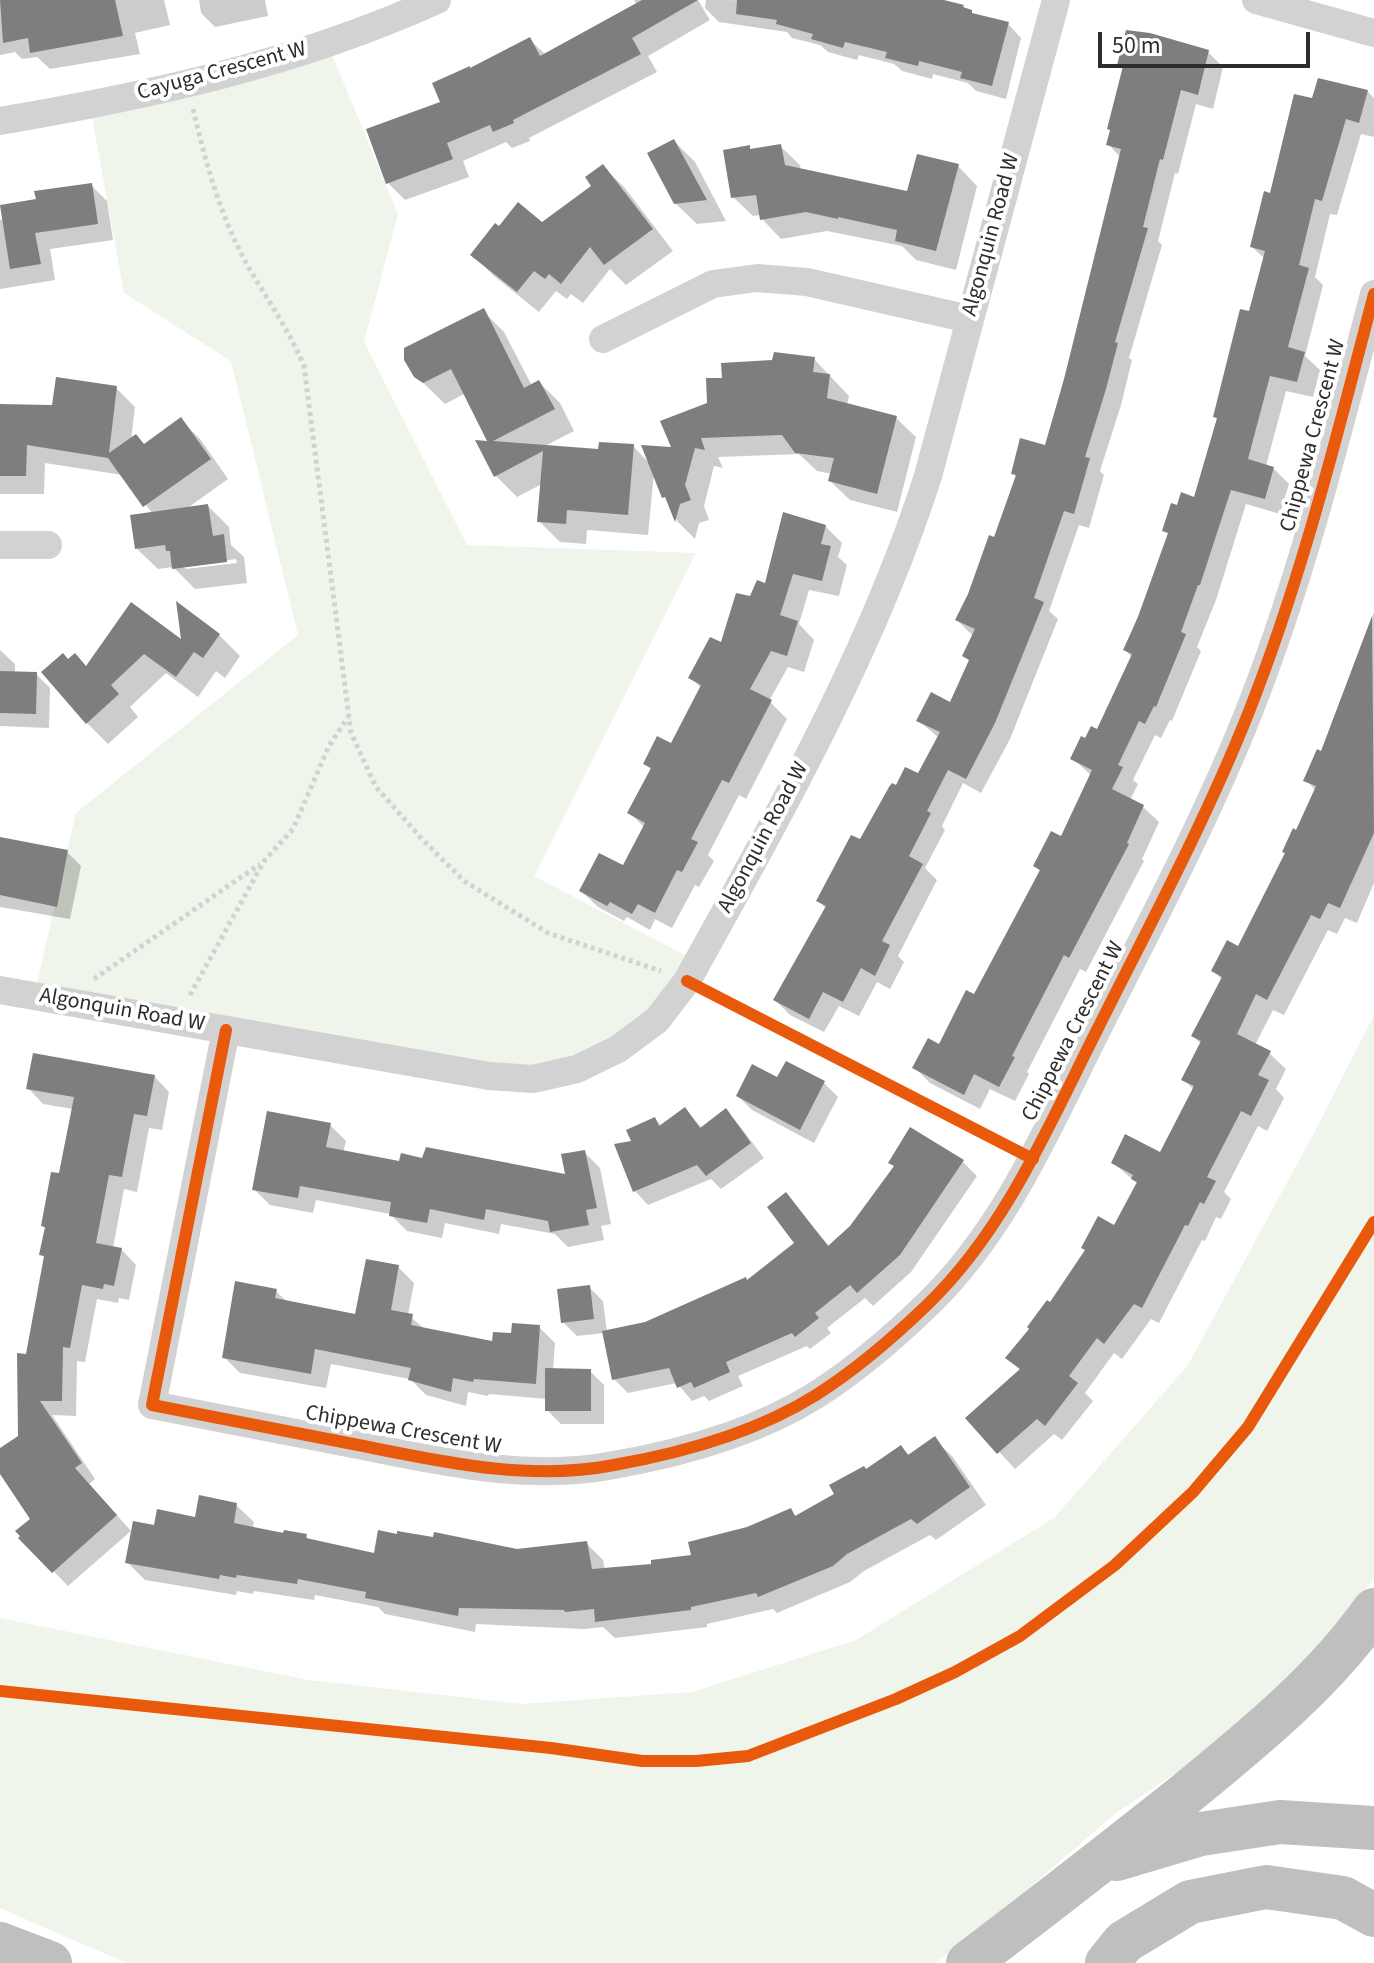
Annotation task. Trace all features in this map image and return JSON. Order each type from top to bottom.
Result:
[{"type":"highway","points":[[968,1963],[1097,1866],[1259,1734],[1325,1670],[1374,1610]]},
{"type":"highway","points":[[1097,1866],[1201,1834],[1280,1822],[1374,1828]]},
{"type":"highway","points":[[1107,1963],[1124,1942],[1190,1902],[1266,1887],[1343,1898],[1374,1915]]},
{"type":"highway","points":[[0,1945],[36,1963]]},
{"type":"highway","points":[[0,1945],[50,1963]]},
{"type":"street","name":"Cayuga Crescent W","points":[[0,121],[188,85],[264,65],[399,17],[437,0]]},
{"type":"street","name":"Algonquin Road W","points":[[0,990],[489,1076],[533,1079],[577,1069],[618,1049],[657,1020],[687,981],[841,692],[905,548],[928,476],[1056,0]]},
{"type":"street","points":[[1256,0],[1374,33]]},
{"type":"street","points":[[603,339],[713,284],[757,278],[807,282],[969,319]]},
{"type":"street","name":"Chippewa Crescent W","points":[[226,1030],[152,1405],[462,1466],[531,1471],[610,1466],[676,1451],[747,1428],[813,1397],[877,1351],[932,1300],[985,1239],[1033,1159],[1203,817],[1248,713],[1287,604],[1322,491],[1374,294]]},
{"type":"street","points":[[0,545],[48,545]]},
{"type":"path","points":[[188,85],[206,162],[222,209],[248,266],[291,336],[304,366],[348,717],[351,733],[376,787],[464,881],[548,933],[687,981]]},
{"type":"path","points":[[63,1001],[264,861],[293,829],[329,746],[348,717]]},
{"type":"path","points":[[176,1021],[264,861]]},
{"type":"shaded area","points":[[327,43],[398,214],[364,342],[467,545],[696,553],[534,876],[698,962],[657,1020],[533,1079],[34,996],[76,813],[298,635],[231,361],[124,293],[90,106]]},
{"type":"shaded area","points":[[1374,1015],[1374,1578],[1331,1635],[1291,1676],[1191,1763],[1116,1813],[1006,1908],[935,1963],[126,1963],[0,1908],[0,1618],[309,1680],[522,1704],[692,1692],[856,1640],[1054,1518],[1188,1365]]},
{"type":"building","points":[[0,0],[115,0],[123,36],[30,53],[28,38],[3,43]]},
{"type":"building","points":[[642,0],[698,0],[632,38],[641,54],[513,120],[514,123],[493,132],[490,125],[447,143],[453,159],[386,184],[366,129],[440,102],[432,83],[470,68],[530,37],[540,56]]},
{"type":"building","points":[[737,0],[944,0],[964,5],[972,13],[1009,22],[992,86],[960,78],[962,72],[919,61],[918,66],[885,58],[887,52],[845,42],[843,48],[811,39],[813,34],[776,24],[777,20],[736,14]]},
{"type":"building","points":[[1126,30],[1150,33],[1209,50],[1198,95],[1181,90],[1163,160],[1160,159],[1143,227],[1148,228],[1085,457],[1090,458],[1074,514],[1064,511],[1034,598],[1044,602],[995,723],[966,779],[948,770],[927,811],[931,813],[909,856],[923,864],[882,941],[890,945],[875,976],[861,968],[843,1002],[823,992],[809,1019],[773,1000],[826,906],[816,901],[851,835],[860,839],[889,787],[892,783],[896,785],[905,767],[918,773],[940,732],[916,721],[931,692],[950,702],[969,660],[962,656],[975,629],[955,620],[968,594],[989,535],[994,537],[1016,475],[1011,474],[1020,438],[1045,445],[1121,149],[1106,145],[1123,66],[1117,65]]},
{"type":"building","points":[[1318,78],[1368,90],[1359,123],[1346,119],[1322,201],[1315,199],[1299,265],[1309,268],[1288,347],[1305,352],[1297,382],[1270,376],[1248,459],[1274,467],[1265,499],[1231,490],[1181,632],[1186,634],[1156,707],[1145,724],[1139,721],[1118,765],[1123,767],[1112,789],[1144,805],[1129,844],[1069,958],[1064,955],[999,1087],[974,1074],[964,1095],[912,1068],[928,1038],[939,1044],[966,990],[974,994],[1040,870],[1033,866],[1051,831],[1061,836],[1092,770],[1070,759],[1081,736],[1085,738],[1091,726],[1097,729],[1132,654],[1123,650],[1168,533],[1162,531],[1171,503],[1177,505],[1181,492],[1194,497],[1217,418],[1213,417],[1240,309],[1249,311],[1265,251],[1250,247],[1264,191],[1270,193],[1294,94],[1312,98]]},
{"type":"building","points":[[674,139],[707,200],[674,204],[647,153]]},
{"type":"building","points":[[781,144],[785,165],[907,191],[917,154],[959,164],[936,251],[895,241],[897,230],[838,217],[806,212],[760,220],[756,195],[731,198],[723,150]]},
{"type":"building","points":[[603,164],[653,229],[604,265],[590,247],[561,284],[549,274],[545,279],[534,271],[517,292],[470,255],[495,223],[499,226],[518,202],[542,222],[591,186],[585,177]]},
{"type":"building","points":[[92,183],[98,224],[35,233],[41,264],[10,269],[0,205],[36,199],[34,191]]},
{"type":"building","points":[[484,308],[524,388],[539,380],[555,409],[493,441],[598,449],[599,442],[634,444],[628,515],[567,510],[566,524],[537,522],[543,451],[494,477],[475,440],[487,441],[451,369],[423,383],[414,377],[404,360],[404,348]]},
{"type":"building","points":[[774,352],[815,357],[813,372],[830,374],[827,398],[897,416],[877,494],[828,481],[834,458],[795,453],[782,435],[701,438],[705,450],[695,448],[685,485],[691,500],[680,504],[675,522],[641,445],[671,447],[660,421],[707,403],[706,378],[722,378],[721,363],[772,360]]},
{"type":"building","points":[[56,377],[117,386],[109,453],[136,434],[144,444],[181,417],[211,459],[143,507],[108,458],[27,445],[26,476],[0,476],[0,404],[52,405]]},
{"type":"building","points":[[208,504],[213,536],[224,534],[227,562],[172,569],[170,551],[166,551],[165,545],[135,549],[130,515]]},
{"type":"building","points":[[783,512],[826,525],[821,544],[831,546],[822,581],[793,574],[780,615],[798,621],[787,656],[771,651],[750,689],[772,700],[729,783],[722,780],[691,839],[698,842],[682,872],[677,870],[655,913],[638,904],[632,914],[610,902],[607,906],[579,891],[599,853],[623,865],[645,823],[627,813],[651,768],[643,764],[657,736],[671,743],[701,685],[688,678],[710,637],[721,642],[736,593],[750,596],[757,580],[765,583]]},
{"type":"building","points":[[176,601],[220,634],[203,658],[194,652],[176,677],[144,654],[111,685],[119,694],[86,724],[41,672],[63,653],[68,659],[75,653],[86,666],[131,602],[181,639]]},
{"type":"building","points":[[1372,616],[1374,833],[1340,908],[1328,903],[1320,919],[1311,915],[1267,1000],[1256,994],[1237,1034],[1271,1051],[1258,1075],[1269,1080],[1251,1116],[1241,1111],[1207,1177],[1216,1181],[1204,1204],[1200,1202],[1188,1226],[1185,1225],[1142,1308],[1134,1304],[1104,1344],[1097,1338],[1069,1376],[1078,1383],[1045,1426],[1037,1419],[997,1454],[965,1418],[1020,1369],[1005,1358],[1029,1329],[1027,1327],[1047,1300],[1050,1302],[1085,1250],[1081,1248],[1098,1216],[1114,1225],[1137,1182],[1131,1179],[1133,1175],[1111,1163],[1125,1134],[1160,1152],[1194,1086],[1181,1080],[1201,1041],[1191,1036],[1222,977],[1211,971],[1227,940],[1238,946],[1316,786],[1303,781],[1317,749],[1321,751]]},
{"type":"building","points":[[0,671],[37,672],[36,714],[0,713]]},
{"type":"building","points":[[0,837],[68,850],[57,907],[0,895]]},
{"type":"building","points":[[33,1053],[155,1075],[147,1116],[134,1114],[122,1177],[109,1175],[96,1243],[122,1248],[114,1286],[104,1284],[103,1289],[82,1285],[70,1348],[63,1347],[62,1401],[40,1401],[82,1463],[75,1468],[117,1515],[52,1573],[18,1538],[20,1536],[15,1531],[30,1519],[0,1474],[0,1448],[18,1436],[17,1353],[26,1354],[44,1256],[39,1255],[45,1227],[41,1226],[51,1172],[59,1173],[74,1097],[26,1089]]},
{"type":"building","points":[[786,1061],[825,1081],[800,1130],[736,1096],[752,1064],[777,1077]]},
{"type":"building","points":[[685,1107],[700,1128],[726,1108],[751,1143],[706,1176],[697,1165],[633,1192],[614,1144],[631,1141],[626,1130],[655,1117],[659,1126]]},
{"type":"building","points":[[267,1111],[331,1123],[326,1147],[399,1161],[401,1153],[422,1158],[426,1147],[565,1174],[561,1154],[585,1150],[597,1208],[586,1210],[589,1225],[550,1232],[548,1221],[486,1209],[484,1220],[430,1209],[427,1223],[389,1216],[391,1202],[300,1186],[298,1198],[252,1190]]},
{"type":"building","points":[[910,1127],[964,1160],[900,1255],[857,1293],[850,1285],[815,1313],[819,1318],[795,1337],[792,1333],[726,1362],[730,1372],[694,1388],[691,1382],[677,1388],[669,1368],[612,1380],[602,1331],[645,1322],[746,1277],[747,1280],[794,1243],[767,1207],[786,1192],[828,1246],[850,1226],[894,1166],[888,1163]]},
{"type":"building","points":[[366,1259],[399,1265],[391,1310],[413,1314],[411,1325],[492,1341],[493,1332],[511,1333],[512,1323],[540,1325],[536,1384],[474,1379],[473,1382],[453,1378],[451,1392],[408,1380],[411,1368],[315,1349],[311,1374],[222,1358],[235,1281],[277,1289],[275,1298],[355,1314]]},
{"type":"building","points":[[590,1285],[594,1319],[561,1323],[557,1289]]},
{"type":"building","points":[[545,1368],[591,1369],[591,1411],[545,1411]]},
{"type":"building","points":[[935,1436],[970,1487],[917,1524],[911,1519],[847,1554],[833,1566],[758,1597],[756,1593],[691,1607],[691,1610],[595,1622],[594,1609],[565,1612],[459,1608],[458,1616],[365,1598],[366,1592],[298,1579],[297,1584],[237,1575],[236,1578],[220,1575],[219,1579],[125,1563],[133,1521],[154,1525],[157,1509],[195,1517],[199,1495],[237,1503],[234,1523],[283,1533],[284,1530],[307,1534],[306,1538],[374,1553],[378,1530],[433,1537],[434,1532],[517,1549],[587,1541],[592,1569],[651,1564],[651,1560],[691,1555],[688,1542],[747,1527],[791,1508],[795,1516],[834,1494],[829,1485],[864,1466],[866,1469],[901,1445],[908,1455]]},
{"type":"cycle path","points":[[226,1030],[152,1405],[450,1463],[549,1471],[614,1465],[692,1447],[769,1420],[816,1395],[889,1340],[956,1274],[1003,1209],[1043,1138],[1195,834],[1248,714],[1302,559],[1374,294]]},
{"type":"cycle path","points":[[687,981],[1033,1159]]},
{"type":"cycle path","points":[[0,1691],[551,1748],[642,1761],[696,1761],[748,1756],[896,1699],[955,1672],[1020,1636],[1115,1565],[1193,1492],[1248,1427],[1374,1222]]}]
